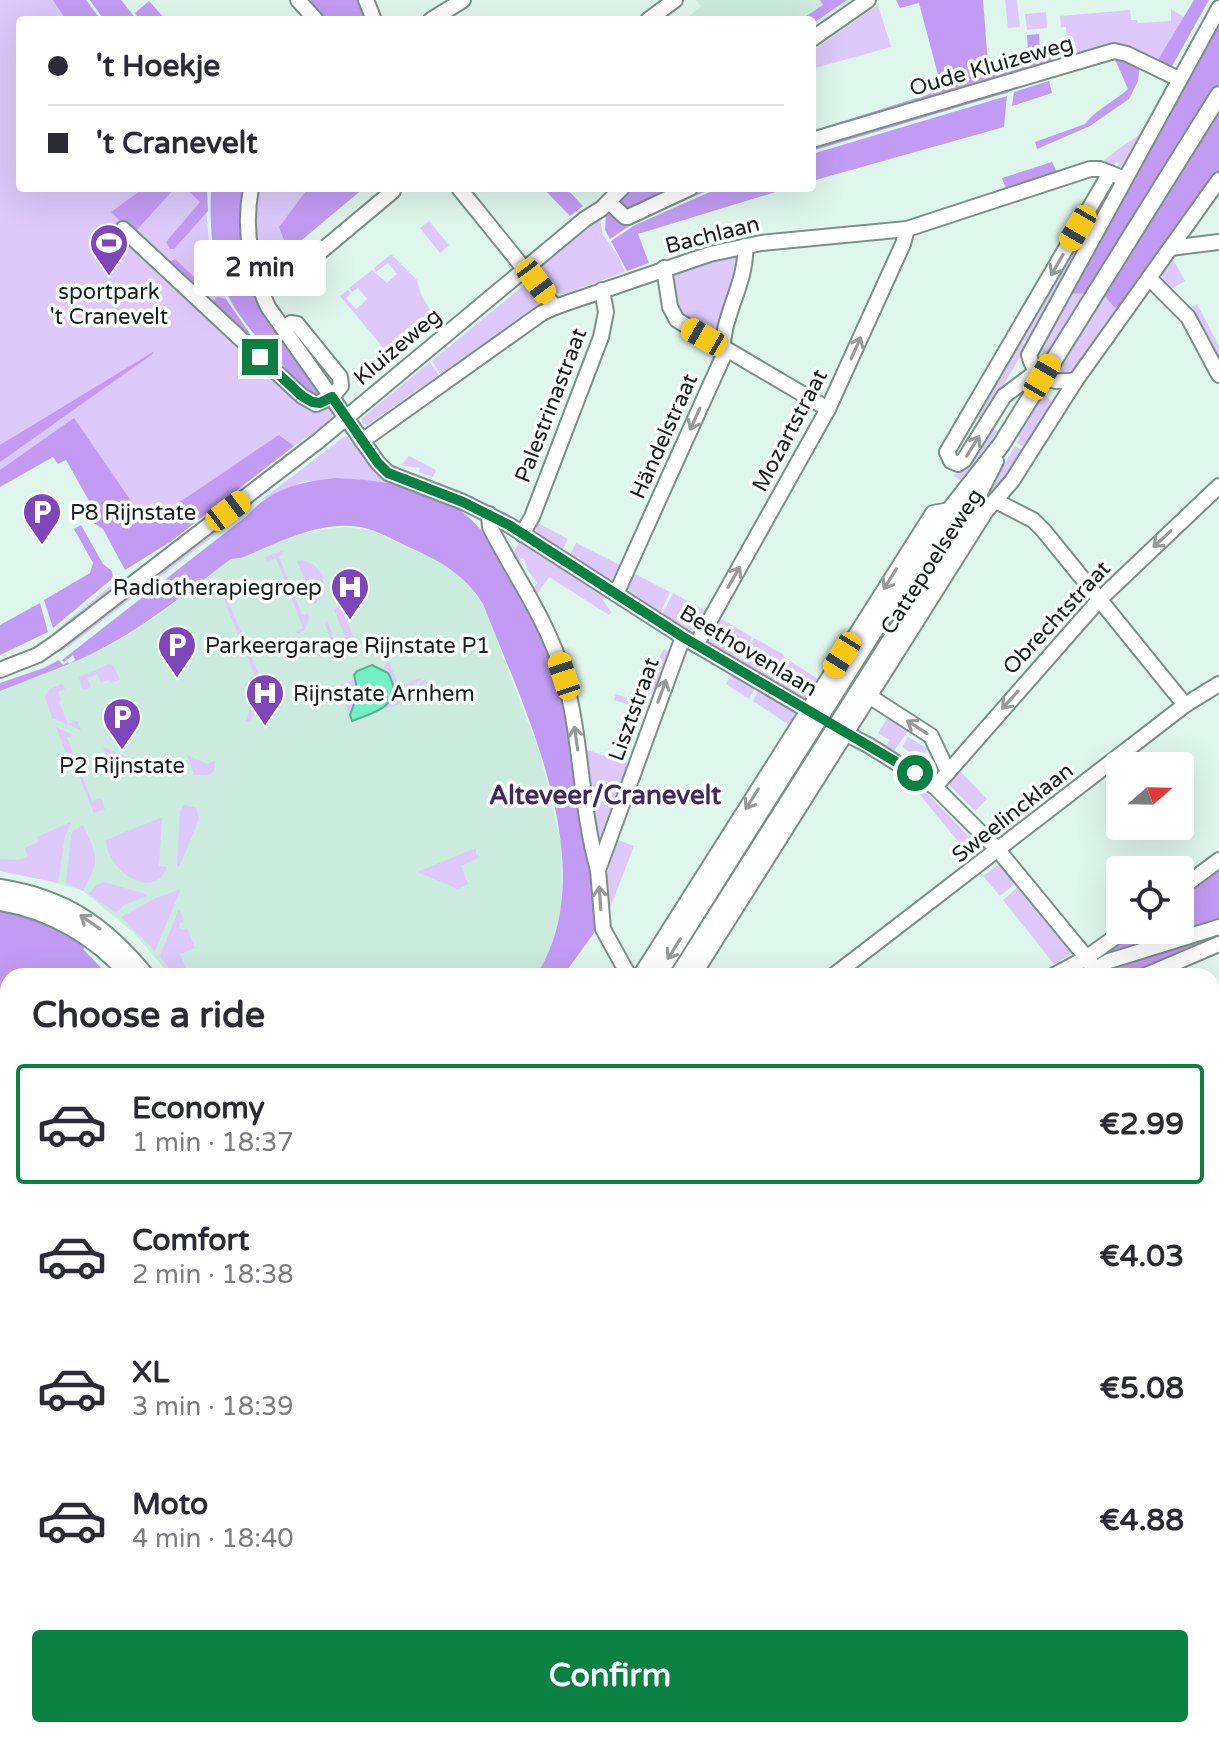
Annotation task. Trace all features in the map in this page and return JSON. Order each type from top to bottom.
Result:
[{"type":"street","points":[[298,0],[312,16]]},
{"type":"street","points":[[437,16],[463,0]]},
{"type":"street","points":[[653,16],[675,0]]},
{"type":"street","points":[[816,36],[868,0]]},
{"type":"street","name":"Cattepoelseweg","points":[[1039,375],[1029,355],[1032,346],[1219,8]]},
{"type":"street","name":"Oude Kluizeweg","points":[[816,139],[1114,51],[1179,79]]},
{"type":"street","name":"Cattepoelseweg","points":[[698,968],[965,519],[1039,375],[1219,95]]},
{"type":"street","name":"Bachlaan","points":[[362,441],[542,313],[602,290],[664,268],[745,246],[907,229],[1090,169],[1110,173]]},
{"type":"street","points":[[1110,173],[1125,179]]},
{"type":"street","name":"Cattepoelseweg","points":[[1039,375],[1004,396],[964,460],[958,464],[951,461],[947,452],[1110,173]]},
{"type":"street","name":"Cattepoelseweg","points":[[683,968],[840,731],[869,696],[978,524],[1012,481],[1076,380],[1219,180]]},
{"type":"street","name":"Beethovenlaan","points":[[251,192],[248,244],[259,289],[362,441],[388,473],[489,514],[690,641],[935,787],[998,850],[1088,968]]},
{"type":"street","points":[[259,289],[289,278],[392,192]]},
{"type":"street","points":[[462,192],[555,307]]},
{"type":"street","name":"Kluizeweg","points":[[0,670],[38,655],[57,642],[270,479],[618,192]]},
{"type":"street","points":[[609,202],[628,217],[681,192]]},
{"type":"street","points":[[123,229],[302,396],[316,404],[332,397]]},
{"type":"street","name":"Mozartstraat","points":[[690,641],[828,409],[907,229]]},
{"type":"street","points":[[1170,248],[1219,242]]},
{"type":"street","name":"Händelstraat","points":[[616,594],[723,357],[722,347],[745,261],[745,246]]},
{"type":"street","points":[[664,268],[670,307],[677,320],[828,409]]},
{"type":"street","points":[[1149,278],[1188,317],[1219,375]]},
{"type":"street","name":"Palestrinastraat","points":[[522,534],[532,517],[601,337],[606,312],[602,290]]},
{"type":"street","points":[[1039,375],[1058,383],[1076,380]]},
{"type":"street","name":"Cattepoelseweg","points":[[645,968],[950,510],[1001,445]]},
{"type":"street","name":"Obrechtstraat","points":[[935,787],[1099,600],[1219,486]]},
{"type":"street","points":[[996,501],[1033,520],[1044,531],[1185,705]]},
{"type":"street","name":"Cattepoelseweg","points":[[662,968],[933,513],[950,510],[965,519]]},
{"type":"street","points":[[489,514],[490,527],[534,603],[564,676],[590,841],[598,870]]},
{"type":"street","name":"Lisztstraat","points":[[625,968],[603,929],[598,870],[690,641]]},
{"type":"street","name":"Sweelincklaan","points":[[843,968],[1185,705],[1219,684]]},
{"type":"street","points":[[869,696],[931,736],[948,772]]},
{"type":"street","points":[[1194,879],[1219,860]]},
{"type":"street","points":[[0,888],[40,897],[77,912],[104,931],[139,968]]},
{"type":"street","points":[[0,902],[46,914],[83,935],[122,968]]},
{"type":"street","points":[[1088,968],[1219,927]]},
{"type":"street","points":[[83,935],[114,968]]},
{"type":"street","points":[[1088,968],[1111,944]]},
{"type":"street","points":[[1163,968],[1219,944]]},
{"type":"shaded area","name":"sportpark 't Cranevelt","points":[[0,0],[70,0],[80,16],[16,16],[16,192],[194,192],[205,209],[213,262],[230,307],[218,323],[306,403],[329,405],[334,412],[317,430],[294,446],[291,444],[156,544],[81,437],[0,483]]},
{"type":"shaded area","points":[[53,0],[86,0],[98,16],[63,16]]},
{"type":"shaded area","points":[[90,0],[121,0],[134,16],[101,16]]},
{"type":"shaded area","points":[[360,0],[366,16],[319,16],[307,2]]},
{"type":"shaded area","points":[[696,0],[851,0],[816,24],[816,16],[689,16],[701,7]]},
{"type":"shaded area","points":[[820,0],[847,0],[816,21],[816,16],[806,16],[823,5]]},
{"type":"shaded area","points":[[896,0],[983,0],[988,63],[1010,61],[1010,55],[1028,53],[1027,35],[1039,34],[1040,50],[1052,50],[1051,63],[816,135],[816,130],[942,90],[919,3],[900,8]]},
{"type":"shaded area","points":[[1005,0],[1017,0],[1020,27],[1008,28]]},
{"type":"shaded area","points":[[1194,0],[1209,0],[1171,68],[1156,63]]},
{"type":"shaded area","points":[[149,1],[162,16],[137,16],[135,13]]},
{"type":"shaded area","points":[[878,5],[891,47],[816,68],[816,48]]},
{"type":"shaded area","points":[[1171,9],[1184,17],[1156,63],[1122,48],[1066,58],[1062,40],[1067,40],[1066,27],[1061,27],[1060,16],[1130,10],[1131,20],[1138,23],[1171,21]]},
{"type":"shaded area","points":[[1046,12],[1047,28],[1027,30],[1025,14]]},
{"type":"shaded area","points":[[1219,20],[1219,84],[1087,293],[1068,294]]},
{"type":"shaded area","points":[[1113,55],[1140,65],[1138,81],[1129,99],[1090,126],[1037,149],[1035,142],[1085,124],[1128,89]]},
{"type":"shaded area","points":[[1049,81],[1052,93],[1012,106],[1014,92]]},
{"type":"shaded area","points":[[1010,87],[1008,93],[816,150],[816,144]]},
{"type":"shaded area","points":[[1007,96],[1004,127],[816,180],[816,153]]},
{"type":"shaded area","points":[[1219,107],[1219,171],[1121,308],[1114,307],[1102,293]]},
{"type":"shaded area","points":[[1141,133],[1125,166],[1117,168],[1119,163],[1116,162],[1113,167],[1103,163],[1110,155]]},
{"type":"shaded area","points":[[1052,162],[1058,174],[1007,191],[1002,178]]},
{"type":"shaded area","points":[[1111,181],[1115,184],[1028,343],[1020,338]]},
{"type":"shaded area","points":[[138,192],[171,192],[133,234],[111,212]]},
{"type":"shaded area","points":[[189,192],[207,192],[208,211],[174,249],[170,249],[166,242],[200,202]]},
{"type":"shaded area","points":[[211,192],[245,192],[243,242],[255,294],[319,391],[318,399],[259,340],[231,302],[216,263]]},
{"type":"shaded area","points":[[258,192],[305,192],[279,227],[285,244],[299,259],[280,273],[265,276],[257,259],[254,221]]},
{"type":"shaded area","points":[[305,192],[359,192],[297,244],[305,254],[299,259],[285,244],[279,227]]},
{"type":"shaded area","points":[[547,192],[570,192],[583,206],[570,216]]},
{"type":"shaded area","points":[[625,192],[672,192],[629,212],[619,203]]},
{"type":"shaded area","points":[[692,192],[704,192],[634,223],[610,239],[605,230],[606,214],[647,214]]},
{"type":"shaded area","points":[[710,192],[776,192],[638,234],[649,263],[627,271],[611,241],[635,225]]},
{"type":"shaded area","points":[[600,218],[603,235],[625,272],[564,294],[555,293],[541,275],[542,265]]},
{"type":"shaded area","points":[[429,221],[449,245],[440,253],[420,228]]},
{"type":"shaded area","points":[[391,254],[417,280],[421,295],[432,313],[386,351],[340,296],[348,290],[351,293],[346,298],[356,309],[367,299],[358,288],[352,292],[349,288],[372,270],[387,283],[397,274],[388,263],[376,272],[374,268]]},
{"type":"shaded area","points":[[737,255],[740,260],[716,336],[692,324],[683,315],[676,301],[673,277],[681,267]]},
{"type":"shaded area","points":[[175,259],[209,291],[209,296],[205,299],[168,263]]},
{"type":"shaded area","points":[[1173,259],[1185,281],[1170,290],[1163,274]]},
{"type":"shaded area","points":[[524,285],[529,285],[539,297],[537,307],[440,374],[432,361]]},
{"type":"shaded area","points":[[1087,293],[1048,355],[1037,348],[1068,294]]},
{"type":"shaded area","points":[[1102,293],[1121,308],[1074,371],[1062,373],[1058,368]]},
{"type":"shaded area","points":[[217,297],[226,299],[253,338],[307,393],[212,303]]},
{"type":"shaded area","points":[[1197,304],[1219,346],[1219,358],[1191,307]]},
{"type":"shaded area","points":[[1019,340],[1027,345],[983,419],[975,414]]},
{"type":"shaded area","points":[[154,353],[0,462],[0,445]]},
{"type":"shaded area","points":[[430,362],[439,375],[367,425],[363,424],[361,419]]},
{"type":"shaded area","points":[[1045,396],[1051,400],[1052,407],[1026,448],[1017,443],[1020,438],[1016,435],[1039,399]]},
{"type":"shaded area","points":[[74,418],[147,524],[279,435],[294,446],[170,542],[125,570],[103,529],[89,520],[97,515],[66,460],[58,464],[53,457],[0,487],[0,470]]},
{"type":"shaded area","points":[[990,427],[997,431],[963,482],[953,475],[964,470]]},
{"type":"shaded area","points":[[345,436],[351,437],[395,484],[335,478],[302,482],[260,501]]},
{"type":"shaded area","points":[[1015,446],[1024,451],[994,497],[983,491],[999,462],[1004,465]]},
{"type":"shaded area","points":[[409,456],[436,470],[433,477],[419,472],[420,468],[401,465]]},
{"type":"shaded area","points":[[335,478],[380,482],[439,498],[470,518],[491,542],[516,581],[556,666],[573,739],[582,800],[596,921],[594,933],[569,968],[540,968],[555,934],[563,888],[560,839],[551,789],[536,740],[483,604],[469,585],[443,564],[366,528],[345,526],[314,530],[231,559],[114,642],[71,663],[75,660],[73,655],[64,662],[62,660],[267,498],[310,482]]},
{"type":"shaded area","points":[[255,498],[249,509],[63,651],[62,645]]},
{"type":"shaded area","points":[[953,517],[960,521],[915,588],[908,583]]},
{"type":"shaded area","points":[[534,521],[568,539],[562,550],[539,535]]},
{"type":"shaded area","points":[[81,525],[103,564],[112,571],[113,578],[53,628],[44,600],[90,573],[93,563],[74,529]]},
{"type":"shaded area","name":"Rijnstate Arnhem","points":[[345,527],[370,530],[435,559],[461,576],[483,604],[540,754],[561,843],[562,903],[547,968],[164,968],[133,932],[83,891],[0,871],[0,691],[109,646],[160,614],[231,559],[241,558],[300,533]]},
{"type":"shaded area","points":[[520,541],[605,596],[603,600],[611,612],[609,615],[549,577],[535,597],[532,591],[537,583],[524,559],[521,558],[519,562],[513,553]]},
{"type":"shaded area","points":[[576,543],[624,567],[615,580],[606,579],[570,555]]},
{"type":"shaded area","points":[[282,551],[279,557],[302,615],[308,613],[307,626],[297,634],[296,631],[303,628],[276,558],[267,561],[265,557]]},
{"type":"shaded area","points":[[297,561],[314,565],[323,576],[323,594],[315,604]]},
{"type":"shaded area","points":[[631,572],[670,592],[660,613],[631,593]]},
{"type":"shaded area","points":[[115,582],[117,588],[57,636],[55,631]]},
{"type":"shaded area","points":[[906,586],[913,590],[851,693],[842,688]]},
{"type":"shaded area","points":[[223,588],[265,690],[251,720],[245,722],[259,686],[220,590]]},
{"type":"shaded area","points":[[673,593],[708,612],[697,626],[688,630],[662,615]]},
{"type":"shaded area","points":[[40,603],[48,632],[0,655],[0,625]]},
{"type":"shaded area","points":[[340,605],[354,638],[344,642],[347,652],[342,654],[338,644],[308,656],[306,652],[331,641],[325,624],[327,620],[334,640],[345,636],[334,610]]},
{"type":"shaded area","points":[[716,616],[752,637],[738,661],[714,648],[708,641]]},
{"type":"shaded area","points":[[754,638],[783,654],[785,659],[773,681],[740,663]]},
{"type":"shaded area","points":[[664,649],[669,652],[644,710],[614,700],[616,694],[631,699],[641,695]]},
{"type":"shaded area","points":[[387,658],[399,686],[423,677],[413,686],[394,691],[391,678],[383,671]]},
{"type":"shaded area","points":[[59,660],[63,665],[69,664],[0,691],[0,683]]},
{"type":"shaded area","points":[[790,661],[821,681],[810,697],[805,699],[777,684]]},
{"type":"shaded area","points":[[109,664],[114,667],[120,680],[101,683],[97,674],[87,678],[91,687],[83,690],[79,677]]},
{"type":"shaded area","points":[[372,665],[388,673],[393,684],[391,699],[379,710],[352,721],[350,715],[358,693],[354,675]]},
{"type":"shaded area","points":[[732,675],[755,688],[749,699],[726,684]]},
{"type":"shaded area","points":[[355,679],[358,693],[350,715],[338,686]]},
{"type":"shaded area","points":[[426,679],[427,683],[421,685],[425,695],[378,711],[391,699],[395,701]]},
{"type":"shaded area","points":[[62,684],[65,689],[58,692],[59,702],[68,724],[77,721],[81,730],[52,718],[45,696],[50,689]]},
{"type":"shaded area","points":[[759,690],[793,711],[795,720],[792,727],[753,701]]},
{"type":"shaded area","points":[[889,716],[909,729],[894,751],[886,746],[889,740],[878,733]]},
{"type":"shaded area","points":[[821,726],[827,731],[740,865],[735,862]]},
{"type":"shaded area","points":[[56,727],[73,735],[67,738],[92,801],[101,798],[105,809],[94,813]]},
{"type":"shaded area","points":[[908,737],[928,749],[921,759],[902,747]]},
{"type":"shaded area","points":[[103,747],[141,763],[114,773]]},
{"type":"shaded area","points":[[582,748],[632,765],[602,844],[597,845]]},
{"type":"shaded area","points":[[187,755],[207,764],[215,761],[214,771],[208,775],[194,775]]},
{"type":"shaded area","points":[[959,770],[987,799],[975,811],[950,786],[950,781]]},
{"type":"shaded area","points":[[919,789],[928,794],[978,846],[977,851],[970,856],[917,791]]},
{"type":"shaded area","points":[[184,805],[196,808],[199,819],[177,867],[180,811]]},
{"type":"shaded area","points":[[162,817],[159,866],[167,867],[161,877],[152,882],[142,882],[122,871],[114,862],[106,840]]},
{"type":"shaded area","points":[[71,822],[65,836],[58,883],[0,871],[0,859],[28,857],[25,848],[38,842],[37,837]]},
{"type":"shaded area","points":[[83,825],[95,858],[83,891],[66,883],[71,836]]},
{"type":"shaded area","points":[[615,839],[634,846],[609,911],[607,875]]},
{"type":"shaded area","points":[[476,848],[476,854],[480,857],[461,866],[468,884],[458,889],[417,872]]},
{"type":"shaded area","points":[[1001,863],[1017,882],[1000,896],[983,876]]},
{"type":"shaded area","points":[[733,865],[738,868],[675,968],[668,968]]},
{"type":"shaded area","points":[[1219,865],[1219,924],[1194,931],[1194,884]]},
{"type":"shaded area","points":[[104,882],[147,896],[124,905],[116,913],[89,894],[96,885]]},
{"type":"shaded area","points":[[1020,885],[1073,953],[1054,964],[1003,900]]},
{"type":"shaded area","points":[[181,889],[155,951],[121,917],[156,898]]},
{"type":"shaded area","points":[[0,907],[31,914],[86,944],[83,949],[101,968],[0,968]]},
{"type":"shaded area","points":[[179,909],[184,922],[179,927],[182,930],[187,928],[195,948],[180,954],[186,968],[169,968],[160,956]]},
{"type":"shaded area","points":[[1219,929],[1219,942],[1157,968],[1107,968],[1176,944],[1194,944],[1194,938]]},
{"type":"shaded area","points":[[1114,944],[1151,944],[1103,958],[1102,954]]},
{"type":"place","name":"sportpark 't Cranevelt","points":[[109,277]]},
{"type":"place","name":"P8 Rijnstate","points":[[42,546]]},
{"type":"place","name":"Radiotherapiegroep","points":[[350,621]]},
{"type":"place","name":"Parkeergarage Rijnstate P1","points":[[177,679]]},
{"type":"place","name":"Rijnstate Arnhem","points":[[265,727]]},
{"type":"place","name":"P2 Rijnstate","points":[[122,751]]},
{"type":"district","name":"Alteveer/Cranevelt","points":[[605,795]]},
{"type":"route","points":[[260,357],[307,400],[316,404],[332,397],[388,473],[463,502],[509,525],[683,637],[915,773]]}]
